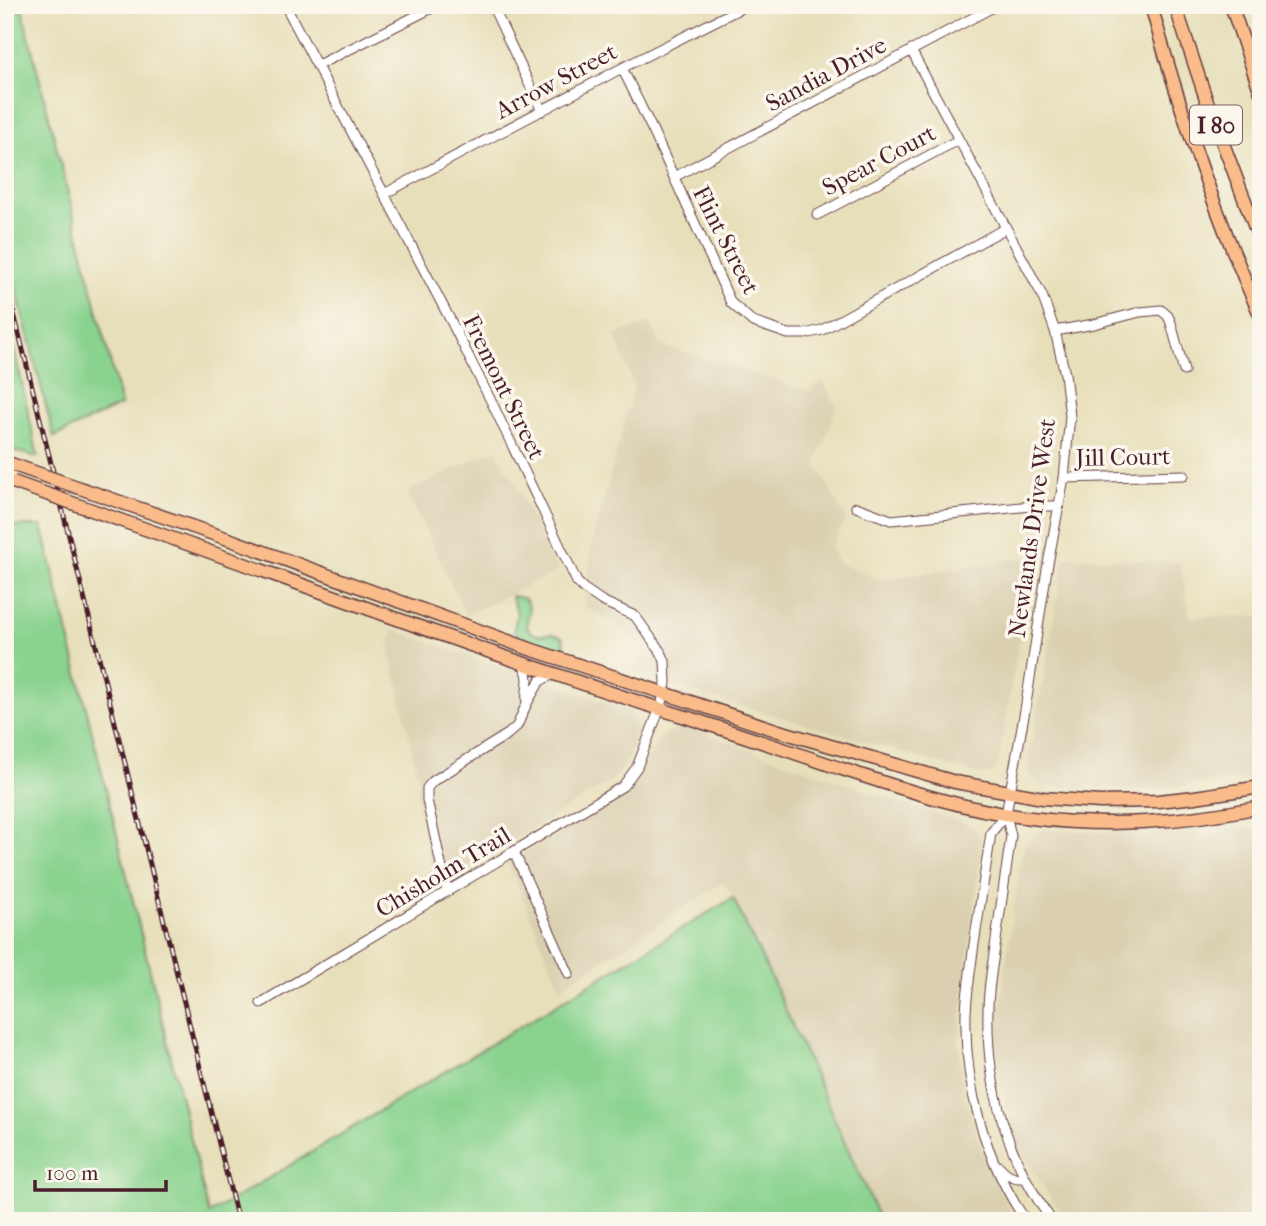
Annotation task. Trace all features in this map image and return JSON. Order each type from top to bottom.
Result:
[{"type":"highway","points":[[1151,5],[1206,183],[1261,317]]},
{"type":"highway","name":"I 80","points":[[1175,5],[1211,111],[1261,243]]},
{"type":"highway","name":"I 80","points":[[1231,5],[1261,93]]},
{"type":"highway","points":[[6,463],[244,545],[501,639],[779,731],[927,774],[1010,793],[1070,801],[1124,802],[1195,797],[1261,787]]},
{"type":"highway","points":[[8,481],[554,674],[934,798],[1006,814],[1090,823],[1137,823],[1197,818],[1261,807]]},
{"type":"street","name":"Fremont Street","points":[[285,5],[492,404],[577,582],[602,601],[635,616],[664,661],[667,682],[665,694],[637,767]]},
{"type":"street","points":[[318,65],[438,5]]},
{"type":"street","points":[[492,5],[542,111]]},
{"type":"street","name":"Arrow Street","points":[[384,194],[747,5]]},
{"type":"street","name":"Sandia Drive","points":[[674,177],[997,5]]},
{"type":"street","name":"Newlands Drive West","points":[[911,50],[1042,295],[1055,331],[1065,374],[1070,416],[1063,478],[1026,710],[1006,814]]},
{"type":"street","name":"Flint Street","points":[[622,68],[731,303],[753,322],[788,334],[806,334],[822,330],[1006,228]]},
{"type":"street","name":"Spear Court","points":[[817,215],[958,140]]},
{"type":"street","points":[[1055,331],[1161,310],[1171,323],[1184,371]]},
{"type":"street","name":"Jill Court","points":[[1063,478],[1184,475]]},
{"type":"street","points":[[856,508],[891,520],[1031,506],[1059,506]]},
{"type":"street","points":[[522,663],[529,678],[527,703]]},
{"type":"street","points":[[447,891],[427,800],[427,788],[433,781],[517,726],[540,681],[554,674]]},
{"type":"street","name":"Chisholm Trail","points":[[261,1003],[623,786],[637,767]]},
{"type":"street","points":[[1006,814],[991,833],[968,986],[966,1035],[971,1086],[981,1126],[993,1160],[1026,1221]]},
{"type":"street","points":[[1006,814],[1011,836],[988,1008],[991,1071],[1010,1144],[1025,1178],[1052,1221]]},
{"type":"street","points":[[514,852],[569,974]]},
{"type":"street","points":[[993,1160],[1014,1178],[1025,1178]]},
{"type":"street","points":[[1246,1221],[1261,1213]]},
{"type":"shaded area","points":[[651,322],[660,345],[809,391],[823,381],[837,406],[816,464],[846,519],[831,548],[838,563],[881,580],[1034,556],[998,763],[994,773],[984,775],[970,772],[687,690],[635,671],[641,660],[630,637],[615,622],[584,607],[591,547],[634,386],[615,335]]},
{"type":"shaded area","points":[[496,449],[558,571],[466,615],[407,492]]},
{"type":"shaded area","points":[[1065,557],[1180,562],[1190,617],[1261,617],[1261,777],[1135,790],[1044,787],[1032,779],[1028,766]]},
{"type":"shaded area","points":[[394,630],[630,711],[638,725],[628,759],[621,772],[610,782],[463,871],[434,882],[418,803],[419,781],[389,645]]},
{"type":"shaded area","points":[[682,728],[696,730],[967,824],[979,833],[981,846],[959,1040],[962,1084],[993,1178],[1018,1221],[880,1221],[733,898],[723,882],[560,988],[508,862],[628,790],[665,733]]},
{"type":"shaded area","points":[[1227,826],[1261,831],[1261,1207],[1243,1221],[1066,1221],[1016,1141],[1004,1098],[996,1046],[1021,858],[1026,845],[1035,835],[1045,830],[1131,833]]},
{"type":"green space","points":[[5,5],[21,5],[121,405],[54,437],[5,246]]},
{"type":"green space","points":[[5,306],[38,457],[5,449]]},
{"type":"green space","points":[[5,526],[42,526],[209,1214],[733,898],[880,1221],[5,1221]]},
{"type":"green space","points":[[511,596],[525,599],[529,609],[527,627],[531,632],[538,635],[558,635],[563,638],[566,652],[515,634],[517,612]]},
{"type":"railway","points":[[5,277],[238,1221]]}]
